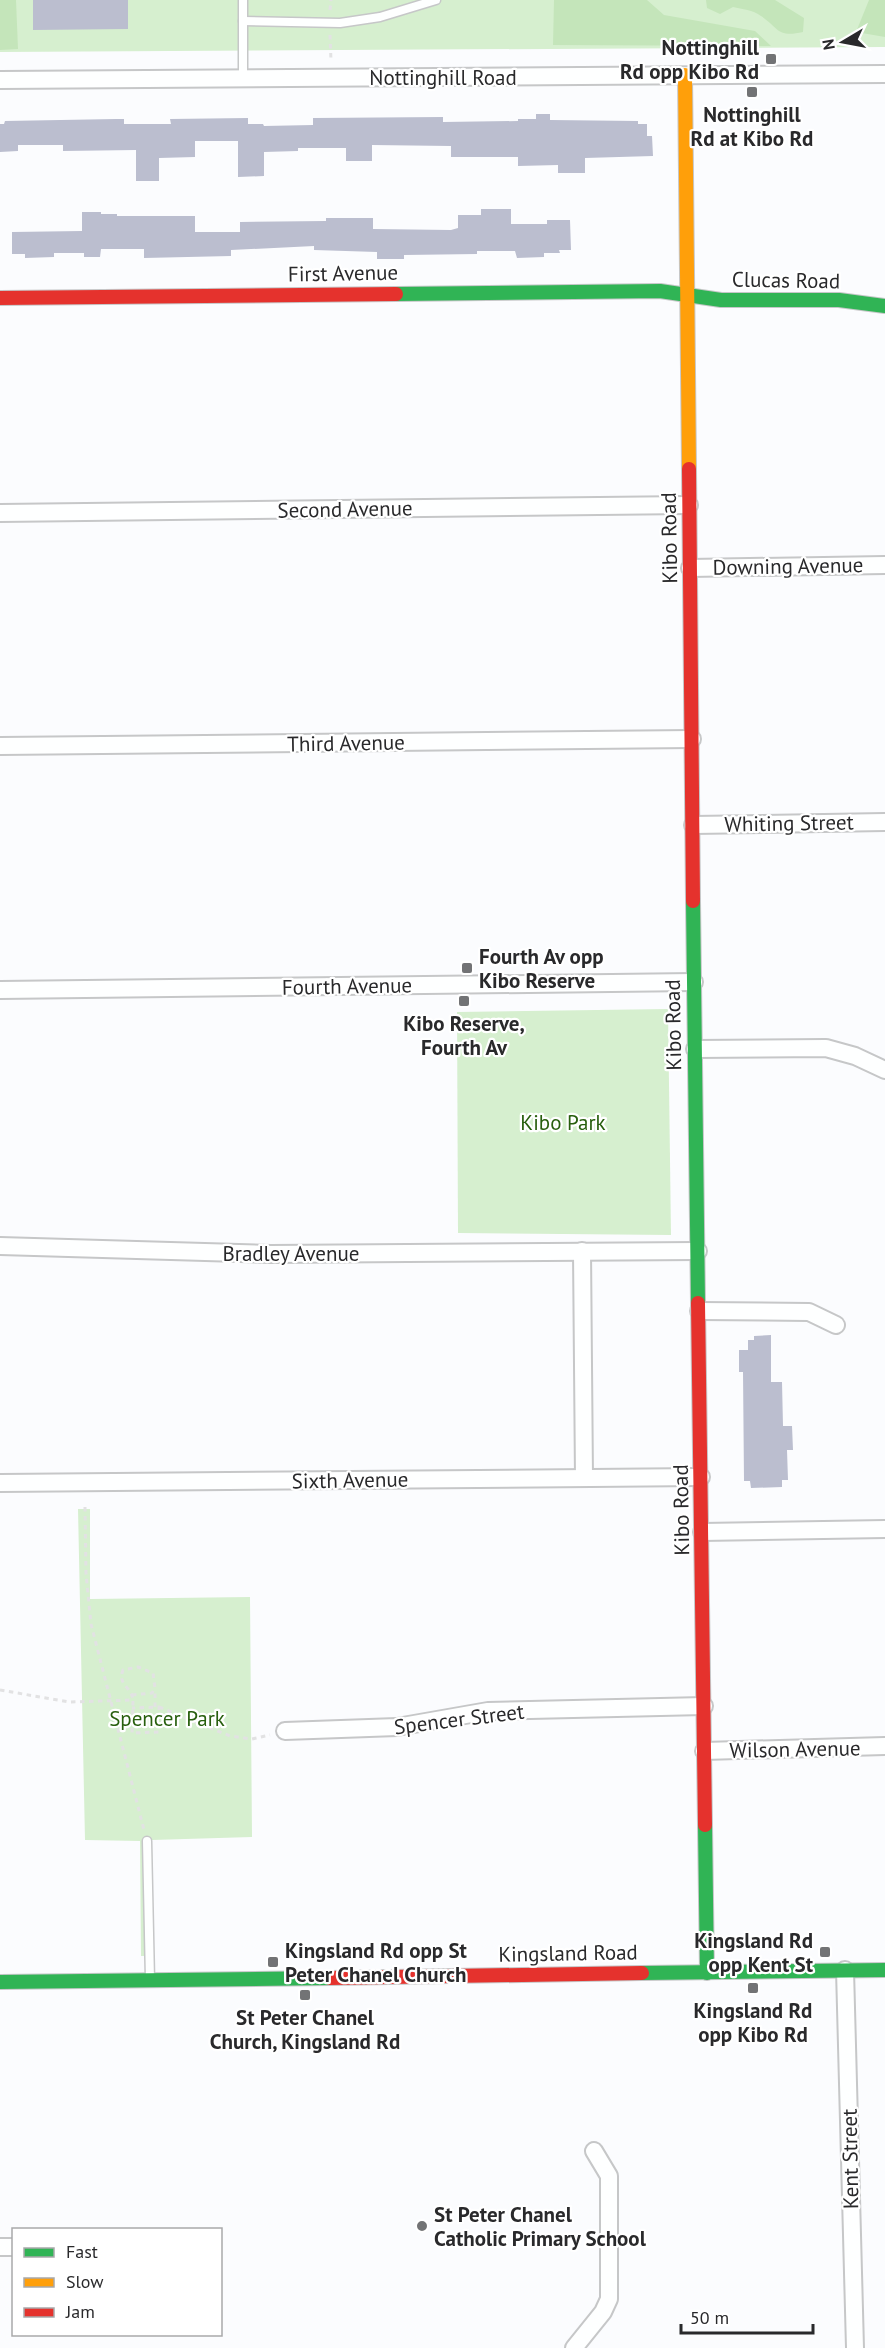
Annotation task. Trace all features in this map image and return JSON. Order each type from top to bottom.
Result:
[{"type":"street","name":"Nottinghill Road","points":[[0,80],[885,74]]},
{"type":"street","name":"Kibo Road","points":[[685,75],[693,982],[707,1973]]},
{"type":"street","name":"First Avenue","points":[[0,298],[660,291],[686,296]]},
{"type":"street","name":"Clucas Road","points":[[686,296],[721,300],[839,300],[885,306]]},
{"type":"street","name":"Second Avenue","points":[[0,513],[689,505]]},
{"type":"street","name":"Downing Avenue","points":[[690,568],[885,565]]},
{"type":"street","name":"Third Avenue","points":[[0,746],[692,739]]},
{"type":"street","name":"Whiting Street","points":[[693,825],[885,822]]},
{"type":"street","name":"Fourth Avenue","points":[[0,990],[693,982]]},
{"type":"street","points":[[695,1049],[826,1048],[855,1056],[885,1070]]},
{"type":"street","name":"Bradley Avenue","points":[[0,1246],[261,1254],[698,1251]]},
{"type":"street","points":[[582,1251],[584,1478]]},
{"type":"street","points":[[699,1311],[809,1312],[836,1325]]},
{"type":"street","name":"Sixth Avenue","points":[[0,1483],[701,1477]]},
{"type":"street","points":[[702,1532],[885,1529]]},
{"type":"street","name":"Spencer Street","points":[[285,1731],[398,1727],[488,1711],[704,1706]]},
{"type":"street","name":"Wilson Avenue","points":[[704,1751],[885,1746]]},
{"type":"street","name":"Kent Street","points":[[845,1970],[855,2348]]},
{"type":"street","name":"Kingsland Road","points":[[0,1982],[885,1970]]},
{"type":"street","points":[[574,2348],[603,2312],[609,2299],[609,2176],[594,2151]]},
{"type":"lane","points":[[243,0],[243,79]]},
{"type":"lane","points":[[243,21],[329,23],[380,17],[436,0]]},
{"type":"lane","points":[[147,1841],[150,1980]]},
{"type":"path","points":[[331,0],[329,23],[331,78]]},
{"type":"path","points":[[85,1507],[87,1603],[147,1841]]},
{"type":"path","points":[[138,1667],[153,1673],[159,1732],[132,1733],[132,1695],[122,1684],[123,1670],[138,1667]]},
{"type":"path","points":[[132,1695],[152,1693],[155,1688]]},
{"type":"path","points":[[0,1690],[69,1702],[133,1700]]},
{"type":"path","points":[[132,1708],[157,1707],[230,1736],[252,1739],[285,1731]]},
{"type":"green space","points":[[0,0],[885,0],[885,47],[0,52]]},
{"type":"green space","points":[[0,0],[16,0],[18,49],[0,50]]},
{"type":"green space","points":[[554,0],[647,0],[664,15],[755,31],[771,46],[553,45]]},
{"type":"green space","points":[[706,0],[775,0],[804,18],[803,32],[783,33],[758,14],[744,9],[733,7],[720,14],[707,8]]},
{"type":"green space","points":[[869,0],[885,0],[885,37],[856,32]]},
{"type":"green space","name":"Kibo Park","points":[[668,1009],[671,1235],[458,1233],[457,1012]]},
{"type":"green space","name":"Spencer Park","points":[[78,1509],[90,1509],[90,1599],[250,1597],[252,1837],[152,1840],[153,1956],[141,1956],[140,1841],[85,1840]]},
{"type":"building","points":[[33,0],[128,0],[128,29],[33,30]]},
{"type":"building","points":[[536,114],[550,114],[550,120],[638,121],[638,124],[647,124],[647,136],[652,136],[653,156],[585,158],[585,173],[558,173],[558,165],[518,166],[518,157],[451,157],[451,146],[372,145],[372,161],[346,161],[346,148],[298,148],[298,151],[264,152],[264,176],[238,177],[238,141],[195,141],[195,157],[159,158],[159,181],[136,181],[136,150],[63,151],[63,145],[18,145],[18,151],[0,152],[0,124],[4,124],[5,121],[124,119],[124,124],[171,124],[170,119],[248,118],[248,124],[263,124],[264,126],[313,125],[313,118],[443,117],[443,122],[518,121],[518,119],[536,119]]},
{"type":"building","points":[[481,209],[511,209],[511,224],[547,224],[547,220],[570,220],[571,250],[544,253],[544,257],[517,258],[515,251],[477,251],[477,254],[404,255],[404,259],[377,259],[377,252],[314,250],[314,246],[231,250],[231,256],[144,258],[144,249],[101,249],[100,257],[84,257],[84,253],[54,253],[54,257],[25,258],[25,254],[12,254],[12,232],[82,231],[82,212],[101,212],[101,214],[117,214],[117,216],[195,216],[195,232],[240,232],[240,222],[326,221],[326,218],[373,218],[373,229],[451,230],[458,228],[458,215],[481,215]]},
{"type":"building","points":[[771,1335],[771,1382],[782,1382],[783,1426],[792,1426],[793,1450],[787,1450],[788,1480],[782,1480],[782,1487],[751,1488],[750,1481],[744,1481],[743,1372],[739,1372],[739,1350],[748,1350],[748,1340],[754,1340],[754,1336]]},
{"type":"traffic: fast","points":[[396,294],[660,291],[721,300],[839,300],[885,306]]},
{"type":"traffic: fast","points":[[693,901],[698,1303]]},
{"type":"traffic: fast","points":[[705,1825],[707,1973]]},
{"type":"traffic: fast","points":[[642,1973],[885,1970]]},
{"type":"traffic: fast","points":[[0,1982],[330,1978]]},
{"type":"traffic: slow","points":[[685,75],[689,469]]},
{"type":"traffic: jam","points":[[0,298],[396,294]]},
{"type":"traffic: jam","points":[[689,469],[693,901]]},
{"type":"traffic: jam","points":[[698,1303],[705,1825]]},
{"type":"traffic: jam","points":[[330,1978],[642,1973]]},
{"type":"place","name":"Nottinghill Rd opp Kibo Rd","points":[[771,59]]},
{"type":"place","name":"Nottinghill Rd at Kibo Rd","points":[[752,92]]},
{"type":"place","name":"Fourth Av opp Kibo Reserve","points":[[467,968]]},
{"type":"place","name":"Kibo Reserve, Fourth Av","points":[[464,1001]]},
{"type":"place","name":"Kingsland Rd opp Kent St","points":[[825,1952]]},
{"type":"place","name":"Kingsland Rd opp St Peter Chanel Church","points":[[273,1962]]},
{"type":"place","name":"Kingsland Rd opp Kibo Rd","points":[[753,1988]]},
{"type":"place","name":"St Peter Chanel Church, Kingsland Rd","points":[[305,1995]]},
{"type":"place","name":"St Peter Chanel Catholic Primary School","points":[[422,2226]]}]
